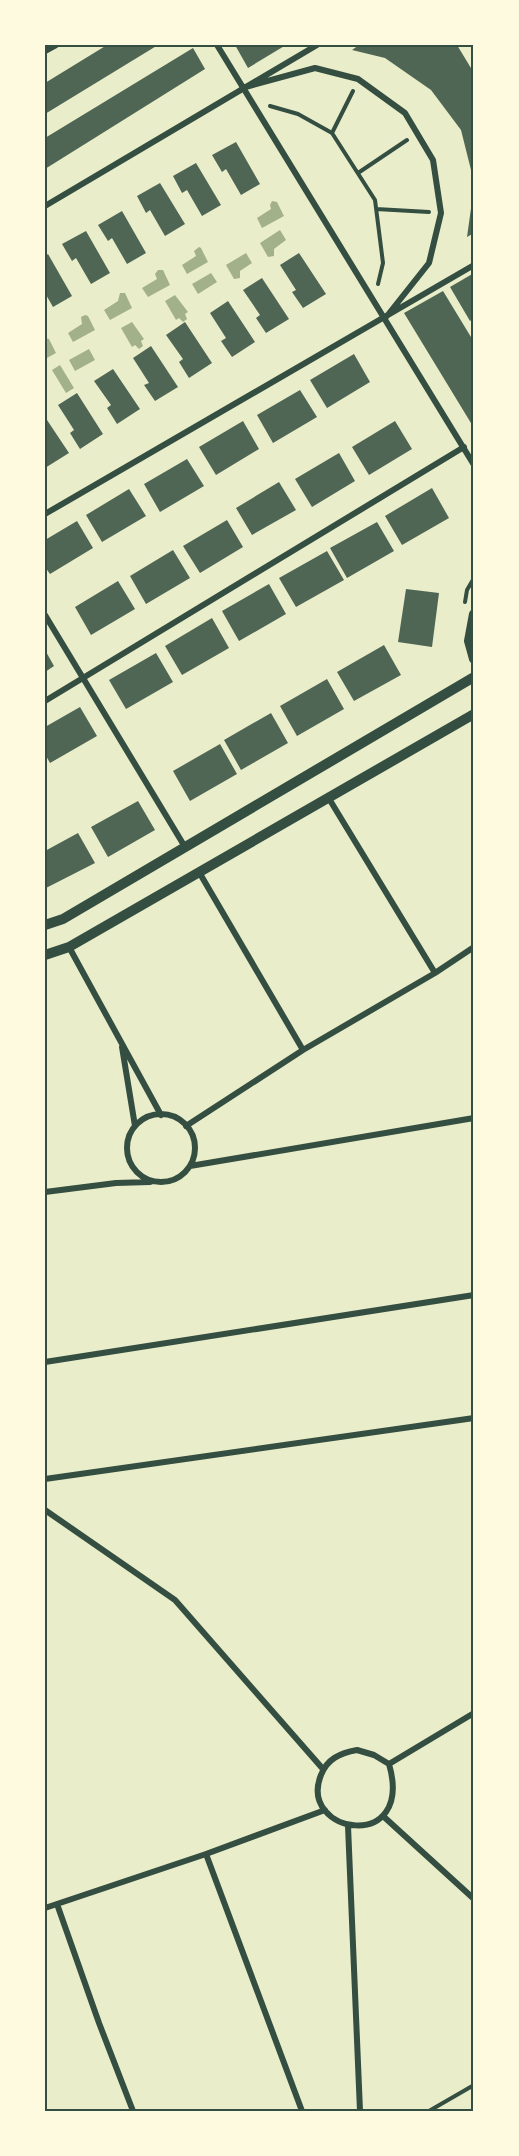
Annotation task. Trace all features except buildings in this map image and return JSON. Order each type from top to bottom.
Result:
[{"type":"street","points":[[45,51],[56,45]]},
{"type":"street","points":[[217,45],[474,465]]},
{"type":"street","points":[[45,206],[317,45]]},
{"type":"street","points":[[242,88],[315,68],[358,79],[405,113],[433,159],[441,213],[429,263],[385,319]]},
{"type":"street","points":[[45,514],[385,319],[474,265]]},
{"type":"street","points":[[45,701],[464,447]]},
{"type":"street","points":[[474,614],[469,641],[474,659]]},
{"type":"street","points":[[45,615],[185,848]]},
{"type":"street","points":[[45,925],[63,920],[474,677]]},
{"type":"street","points":[[45,955],[69,947],[474,714]]},
{"type":"street","points":[[328,797],[435,973]]},
{"type":"street","points":[[199,872],[303,1050]]},
{"type":"street","points":[[69,947],[162,1115]]},
{"type":"street","points":[[186,1126],[303,1050],[435,973],[474,947]]},
{"type":"street","points":[[121,1040],[135,1126]]},
{"type":"street","points":[[45,1192],[116,1183],[165,1182],[183,1174],[190,1166],[195,1145],[186,1126],[171,1116],[152,1116],[135,1126],[130,1135],[127,1154],[131,1164],[136,1172],[154,1182]]},
{"type":"street","points":[[190,1166],[474,1118]]},
{"type":"street","points":[[45,1362],[474,1295]]},
{"type":"street","points":[[45,1479],[474,1418]]},
{"type":"street","points":[[45,1510],[175,1600],[323,1768]]},
{"type":"street","points":[[389,1764],[474,1713]]},
{"type":"street","points":[[357,1750],[374,1755],[389,1764],[394,1792],[390,1805],[374,1822],[362,1826],[348,1826],[334,1820],[325,1810],[318,1794],[318,1781],[323,1768],[332,1759],[344,1752],[357,1750]]},
{"type":"street","points":[[45,1908],[206,1854],[325,1810]]},
{"type":"street","points":[[382,1816],[474,1899]]},
{"type":"street","points":[[348,1826],[360,2111]]},
{"type":"street","points":[[206,1854],[302,2111]]},
{"type":"street","points":[[57,1904],[133,2111]]},
{"type":"path","points":[[332,133],[358,79]]},
{"type":"path","points":[[255,109],[270,106],[298,114],[332,133],[375,200],[383,263],[374,302]]},
{"type":"path","points":[[358,173],[417,133]]},
{"type":"path","points":[[376,209],[441,213]]},
{"type":"path","points":[[429,2111],[474,2085]]},
{"type":"shaded area","points":[[272,201],[277,202],[284,216],[262,228],[257,218],[271,209]]},
{"type":"shaded area","points":[[280,230],[286,240],[274,249],[274,256],[268,257],[260,243]]},
{"type":"shaded area","points":[[199,247],[208,262],[187,274],[182,265],[196,256],[194,251]]},
{"type":"shaded area","points":[[246,253],[252,263],[240,271],[240,278],[234,279],[226,265]]},
{"type":"shaded area","points":[[158,270],[163,270],[170,285],[148,297],[142,288],[157,279],[155,274]]},
{"type":"shaded area","points":[[211,273],[217,282],[198,294],[192,284]]},
{"type":"shaded area","points":[[120,293],[125,293],[132,308],[110,320],[104,310],[118,301]]},
{"type":"shaded area","points":[[175,295],[188,312],[185,314],[187,319],[183,322],[179,318],[176,320],[165,301]]},
{"type":"shaded area","points":[[88,316],[95,330],[73,342],[68,333],[82,324],[81,317]]},
{"type":"shaded area","points":[[132,322],[144,339],[141,341],[143,346],[139,349],[135,345],[132,347],[121,328]]},
{"type":"shaded area","points":[[45,338],[49,339],[56,353],[45,359]]},
{"type":"shaded area","points":[[89,349],[95,360],[75,371],[69,360]]},
{"type":"shaded area","points":[[60,365],[74,388],[66,393],[52,370]]}]
